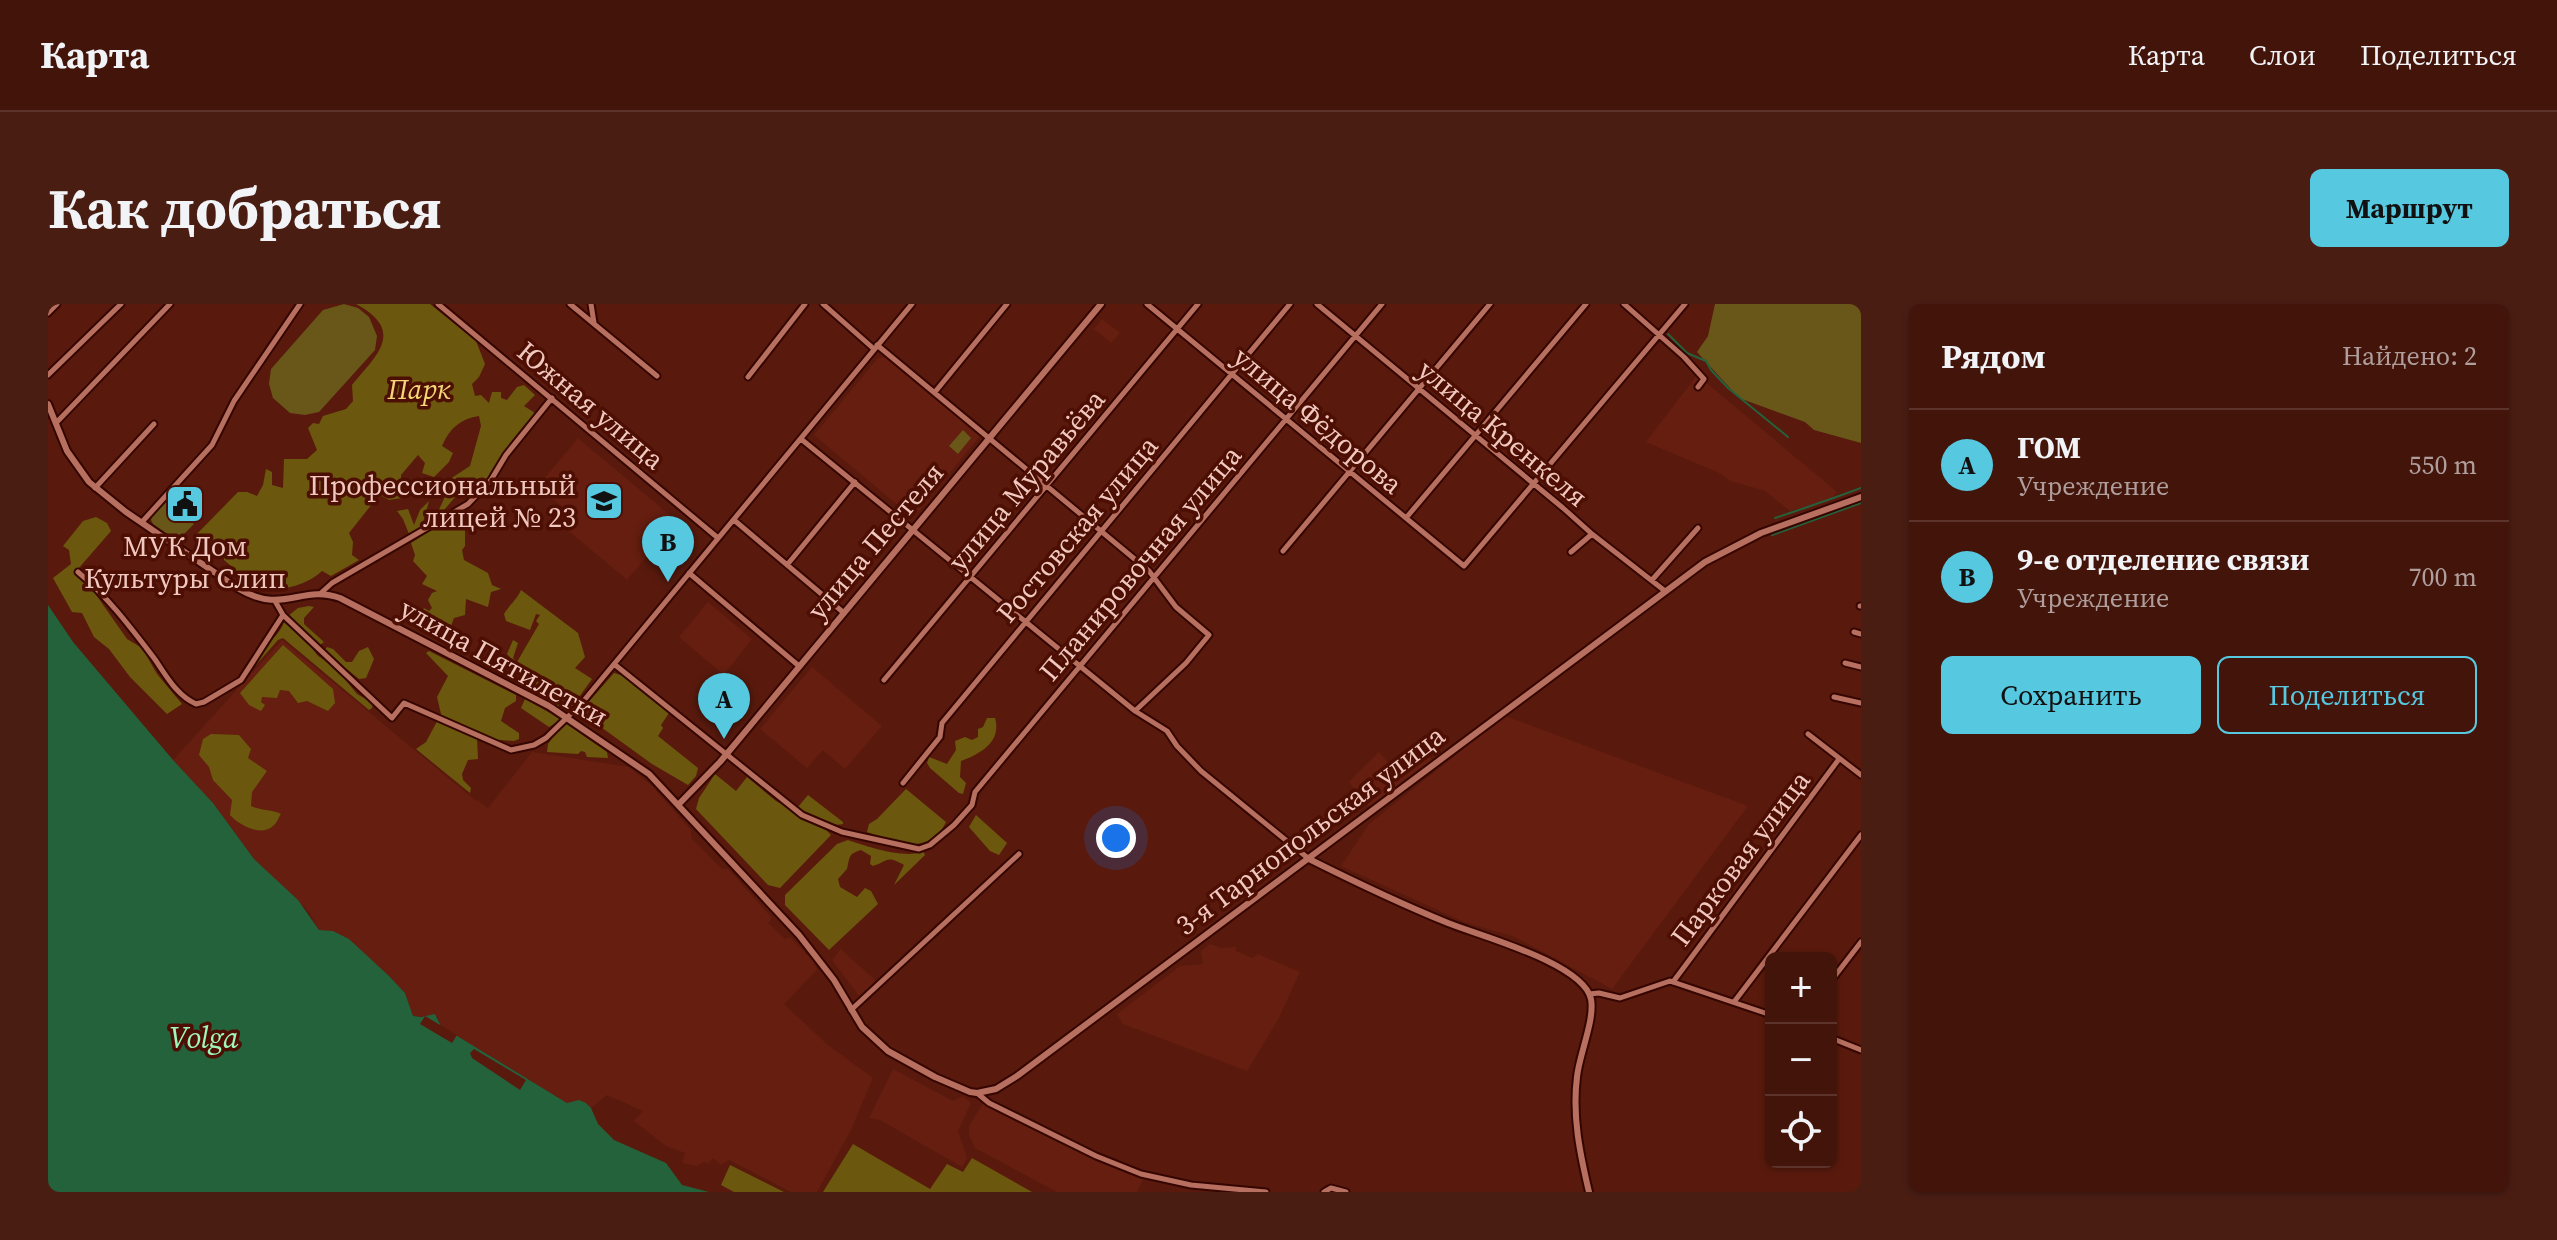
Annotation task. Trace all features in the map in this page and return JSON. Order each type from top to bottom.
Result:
[{"type":"main road","name":"улица Пестеля","points":[[679,804],[726,754],[1101,304]]},
{"type":"main road","points":[[48,404],[73,463],[95,488],[142,522],[239,589],[259,598],[275,601],[321,593]]},
{"type":"main road","name":"3-я Тарнопольская улица","points":[[977,1093],[1009,1082],[1705,562],[1741,541],[1861,497]]},
{"type":"main road","name":"улица Пятилетки","points":[[321,593],[346,601],[566,716],[640,767],[679,804],[810,948],[874,1039],[897,1057],[956,1087],[977,1093]]},
{"type":"main road","points":[[1309,859],[1449,924],[1526,951],[1568,973],[1589,994],[1591,1014],[1579,1059],[1575,1109],[1589,1192]]},
{"type":"street","points":[[48,313],[57,304]]},
{"type":"street","points":[[48,375],[121,304]]},
{"type":"street","points":[[56,423],[170,304]]},
{"type":"street","points":[[142,522],[212,445],[234,401],[300,304]]},
{"type":"street","name":"Южная улица","points":[[438,304],[718,538]]},
{"type":"street","points":[[570,304],[657,376]]},
{"type":"street","points":[[591,304],[594,324]]},
{"type":"street","points":[[748,377],[805,304]]},
{"type":"street","points":[[823,304],[935,392],[1149,571],[1176,607],[1209,635],[1186,663],[1135,711]]},
{"type":"street","points":[[275,601],[283,615],[392,718],[404,703],[511,750],[534,745],[546,738],[578,707],[912,304]]},
{"type":"street","points":[[935,392],[1007,304]]},
{"type":"street","name":"улица Фёдорова","points":[[1147,304],[1464,566],[1533,483]]},
{"type":"street","name":"улица Муравьёва","points":[[884,680],[1198,304]]},
{"type":"street","name":"Ростовская улица","points":[[903,783],[940,737],[942,723],[1290,304]]},
{"type":"street","name":"улица Кренкеля","points":[[1317,304],[1592,534],[1665,591]]},
{"type":"street","name":"Планировочная улица","points":[[726,754],[802,815],[825,825],[907,848],[919,849],[930,845],[972,805],[975,792],[1382,304]]},
{"type":"street","points":[[1283,551],[1490,304]]},
{"type":"street","points":[[1406,518],[1586,304]]},
{"type":"street","points":[[1624,304],[1660,334],[1704,379],[1698,387]]},
{"type":"street","points":[[1533,483],[1685,304]]},
{"type":"street","points":[[321,593],[332,583],[468,504],[491,480],[506,455],[552,398]]},
{"type":"street","points":[[95,488],[154,424]]},
{"type":"street","points":[[801,439],[1135,711],[1167,731],[1201,771],[1309,859]]},
{"type":"street","points":[[787,565],[855,482]]},
{"type":"street","points":[[734,520],[844,613]]},
{"type":"street","points":[[1652,580],[1698,528]]},
{"type":"street","points":[[1571,552],[1592,534]]},
{"type":"street","points":[[78,572],[130,628],[181,695],[196,704],[236,685],[245,676],[283,615]]},
{"type":"street","points":[[689,573],[799,666]]},
{"type":"street","points":[[1845,663],[1861,667]]},
{"type":"street","points":[[614,664],[726,754]]},
{"type":"street","points":[[1834,697],[1861,703]]},
{"type":"street","points":[[1808,734],[1861,775]]},
{"type":"street","name":"Парковая улица","points":[[1672,981],[1839,759]]},
{"type":"street","points":[[1734,1002],[1861,835]]},
{"type":"street","points":[[851,1010],[1019,854]]},
{"type":"street","points":[[1837,973],[1861,942]]},
{"type":"street","points":[[1589,994],[1620,998],[1672,981],[1765,1013]]},
{"type":"street","points":[[1837,1040],[1860,1048]]},
{"type":"street","points":[[977,1093],[989,1103],[1128,1170],[1191,1185],[1266,1192]]},
{"type":"street","points":[[1324,1192],[1331,1188],[1346,1192]]},
{"type":"shaded area","points":[[344,304],[358,308],[369,317],[377,336],[375,350],[319,412],[305,415],[290,413],[273,398],[269,384],[271,369],[323,310]]},
{"type":"shaded area","points":[[1715,304],[1861,304],[1861,443],[1814,430],[1805,422],[1739,398],[1697,352],[1708,336]]},
{"type":"shaded area","points":[[1102,319],[1120,333],[1111,343],[1094,329]]},
{"type":"shaded area","points":[[884,357],[980,436],[913,518],[814,435],[878,358]]},
{"type":"shaded area","points":[[1697,375],[1837,492],[1831,499],[1790,511],[1765,491],[1731,481],[1646,442]]},
{"type":"shaded area","points":[[963,430],[971,438],[958,454],[949,446]]},
{"type":"shaded area","name":"Профессиональный лицей № 23","points":[[578,438],[677,521],[627,580],[564,527],[573,516],[538,486]]},
{"type":"shaded area","points":[[167,498],[194,524],[177,541],[151,520],[153,513]]},
{"type":"shaded area","points":[[708,602],[752,639],[724,675],[679,637]]},
{"type":"shaded area","points":[[282,640],[488,808],[532,752],[629,767],[652,786],[691,830],[691,838],[722,869],[728,869],[772,918],[768,923],[785,939],[790,937],[814,962],[817,970],[784,1004],[828,1045],[873,1078],[851,1130],[817,1192],[791,1192],[729,1160],[721,1165],[713,1158],[708,1164],[704,1162],[697,1166],[682,1163],[685,1153],[666,1146],[634,1121],[643,1111],[607,1095],[591,1108],[580,1100],[567,1103],[441,1026],[437,1016],[413,1016],[405,993],[349,939],[333,931],[319,930],[309,912],[254,859],[213,803],[173,760]]},
{"type":"shaded area","points":[[812,667],[882,726],[845,769],[823,750],[807,768],[760,729]]},
{"type":"shaded area","points":[[1505,716],[1748,806],[1612,989],[1515,937],[1464,922],[1341,866],[1369,824]]},
{"type":"shaded area","points":[[1425,750],[1432,761],[1370,807],[1349,782],[1379,752],[1398,773]]},
{"type":"shaded area","points":[[1210,944],[1221,948],[1236,947],[1236,951],[1252,958],[1258,954],[1300,972],[1279,1018],[1247,1071],[1123,1024],[1117,1014],[1180,966],[1203,964],[1201,951]]},
{"type":"shaded area","points":[[841,949],[876,981],[859,996],[832,960]]},
{"type":"shaded area","points":[[893,1069],[953,1101],[963,1096],[971,1103],[958,1131],[967,1158],[962,1167],[880,1120],[869,1118]]},
{"type":"shaded area","points":[[983,1103],[1144,1178],[1137,1192],[1057,1192],[975,1148],[969,1126]]},
{"type":"green space","name":"Парк","points":[[356,304],[430,304],[476,341],[485,364],[472,384],[475,396],[481,395],[489,403],[492,392],[501,392],[501,398],[507,400],[517,387],[524,385],[535,395],[524,406],[535,413],[489,479],[462,498],[456,496],[439,516],[437,514],[448,490],[444,483],[470,466],[481,426],[479,416],[461,422],[448,434],[442,446],[453,453],[449,462],[434,477],[422,473],[425,463],[418,455],[401,475],[402,498],[389,500],[382,496],[376,499],[349,533],[353,542],[352,555],[359,560],[331,576],[322,571],[294,586],[263,587],[243,578],[224,560],[224,548],[196,543],[193,538],[238,492],[257,496],[266,469],[272,472],[272,485],[283,488],[284,459],[307,459],[317,450],[308,428],[313,423],[319,424],[323,416],[346,409],[353,401],[352,385],[377,353],[383,334],[380,324],[371,314]]},
{"type":"green space","points":[[429,501],[422,526],[409,534],[397,511],[408,509],[414,525],[420,510]]},
{"type":"green space","points":[[465,508],[464,560],[488,573],[492,585],[501,589],[491,592],[488,607],[466,599],[465,615],[454,618],[447,637],[415,628],[415,620],[424,608],[429,611],[432,608],[428,600],[437,591],[422,584],[427,576],[413,561],[415,555],[411,543]]},
{"type":"green space","points":[[96,517],[107,523],[111,531],[78,569],[127,639],[142,648],[157,674],[182,704],[167,714],[130,677],[109,649],[94,637],[82,613],[72,612],[53,578],[71,564],[69,550],[63,546],[83,521]]},
{"type":"green space","points":[[521,590],[578,633],[585,657],[575,668],[592,679],[565,712],[526,689],[525,671],[507,654],[513,640],[518,643],[513,658],[517,662],[539,624],[536,621],[540,615],[536,614],[530,630],[506,621],[504,614]]},
{"type":"green space","points":[[314,607],[304,618],[304,624],[324,642],[320,645],[288,616],[298,608]]},
{"type":"green space","points":[[284,622],[305,639],[318,656],[335,667],[357,694],[373,703],[372,708],[369,710],[283,638],[255,666],[260,653]]},
{"type":"green space","points":[[283,645],[333,689],[335,703],[328,711],[307,701],[298,703],[289,691],[280,690],[277,698],[262,697],[261,702],[265,705],[261,711],[249,705],[240,693]]},
{"type":"green space","points":[[327,647],[346,662],[352,662],[359,651],[368,647],[374,659],[366,678],[359,679],[324,651]]},
{"type":"green space","points":[[429,651],[516,695],[516,701],[505,708],[501,721],[519,733],[519,739],[477,738],[478,759],[468,760],[462,774],[463,780],[471,788],[470,793],[416,749],[426,742],[441,714],[437,697],[448,676],[426,653]]},
{"type":"green space","points":[[614,673],[627,677],[669,713],[658,736],[698,768],[688,785],[652,764],[594,722],[584,711]]},
{"type":"green space","points":[[525,699],[559,718],[559,721],[549,727],[521,708]]},
{"type":"green space","points":[[987,718],[995,718],[995,734],[982,751],[961,761],[960,777],[966,783],[963,794],[959,793],[930,768],[927,763],[929,757],[947,764],[956,750],[955,741],[978,737],[978,729],[983,727]]},
{"type":"green space","points":[[564,722],[607,752],[608,758],[587,757],[581,751],[578,754],[547,752],[548,744]]},
{"type":"green space","points":[[211,734],[239,735],[251,749],[248,758],[267,771],[252,792],[251,806],[281,814],[273,826],[256,830],[244,826],[230,815],[232,800],[213,780],[209,767],[199,755],[203,739]]},
{"type":"green space","points":[[715,774],[736,791],[747,777],[776,801],[823,827],[831,835],[780,888],[768,885],[696,809],[699,798]]},
{"type":"green space","points":[[906,789],[946,822],[939,833],[931,840],[911,844],[867,832],[869,824]]},
{"type":"green space","points":[[808,795],[843,824],[826,822],[798,807]]},
{"type":"green space","points":[[976,815],[1007,843],[999,855],[990,851],[969,827]]},
{"type":"green space","points":[[848,840],[886,851],[907,854],[923,851],[925,855],[894,885],[904,865],[888,860],[873,866],[870,864],[871,856],[861,850],[852,855],[847,869],[838,879],[840,887],[857,897],[865,888],[871,891],[878,904],[829,950],[785,905],[785,895],[837,844]]},
{"type":"green space","points":[[853,1144],[930,1189],[947,1164],[963,1172],[972,1158],[1032,1192],[823,1192]]},
{"type":"green space","points":[[730,1165],[784,1192],[734,1192],[721,1185]]},
{"type":"water","name":"Volga","points":[[48,605],[73,642],[213,803],[254,859],[298,900],[319,930],[333,931],[349,939],[388,975],[405,993],[413,1016],[435,1014],[441,1026],[567,1103],[579,1100],[586,1103],[598,1124],[614,1140],[666,1163],[682,1185],[709,1192],[48,1192]]},
{"type":"pier","points":[[425,1016],[457,1035],[452,1043],[420,1024]]},
{"type":"pier","points":[[474,1049],[526,1080],[520,1090],[472,1058],[470,1053]]},
{"type":"waterway","points":[[1668,334],[1687,353],[1706,361],[1728,388],[1788,437]]},
{"type":"waterway","points":[[1775,518],[1861,488]]},
{"type":"waterway","points":[[1772,535],[1861,503]]},
{"type":"place","name":"Профессиональный лицей № 23","points":[[604,501]]},
{"type":"place","name":"МУК Дом Культуры Слип","points":[[185,504]]},
{"type":"place","name":"9-е отделение связи","points":[[668,582]]},
{"type":"place","name":"ГОМ","points":[[724,739]]}]
